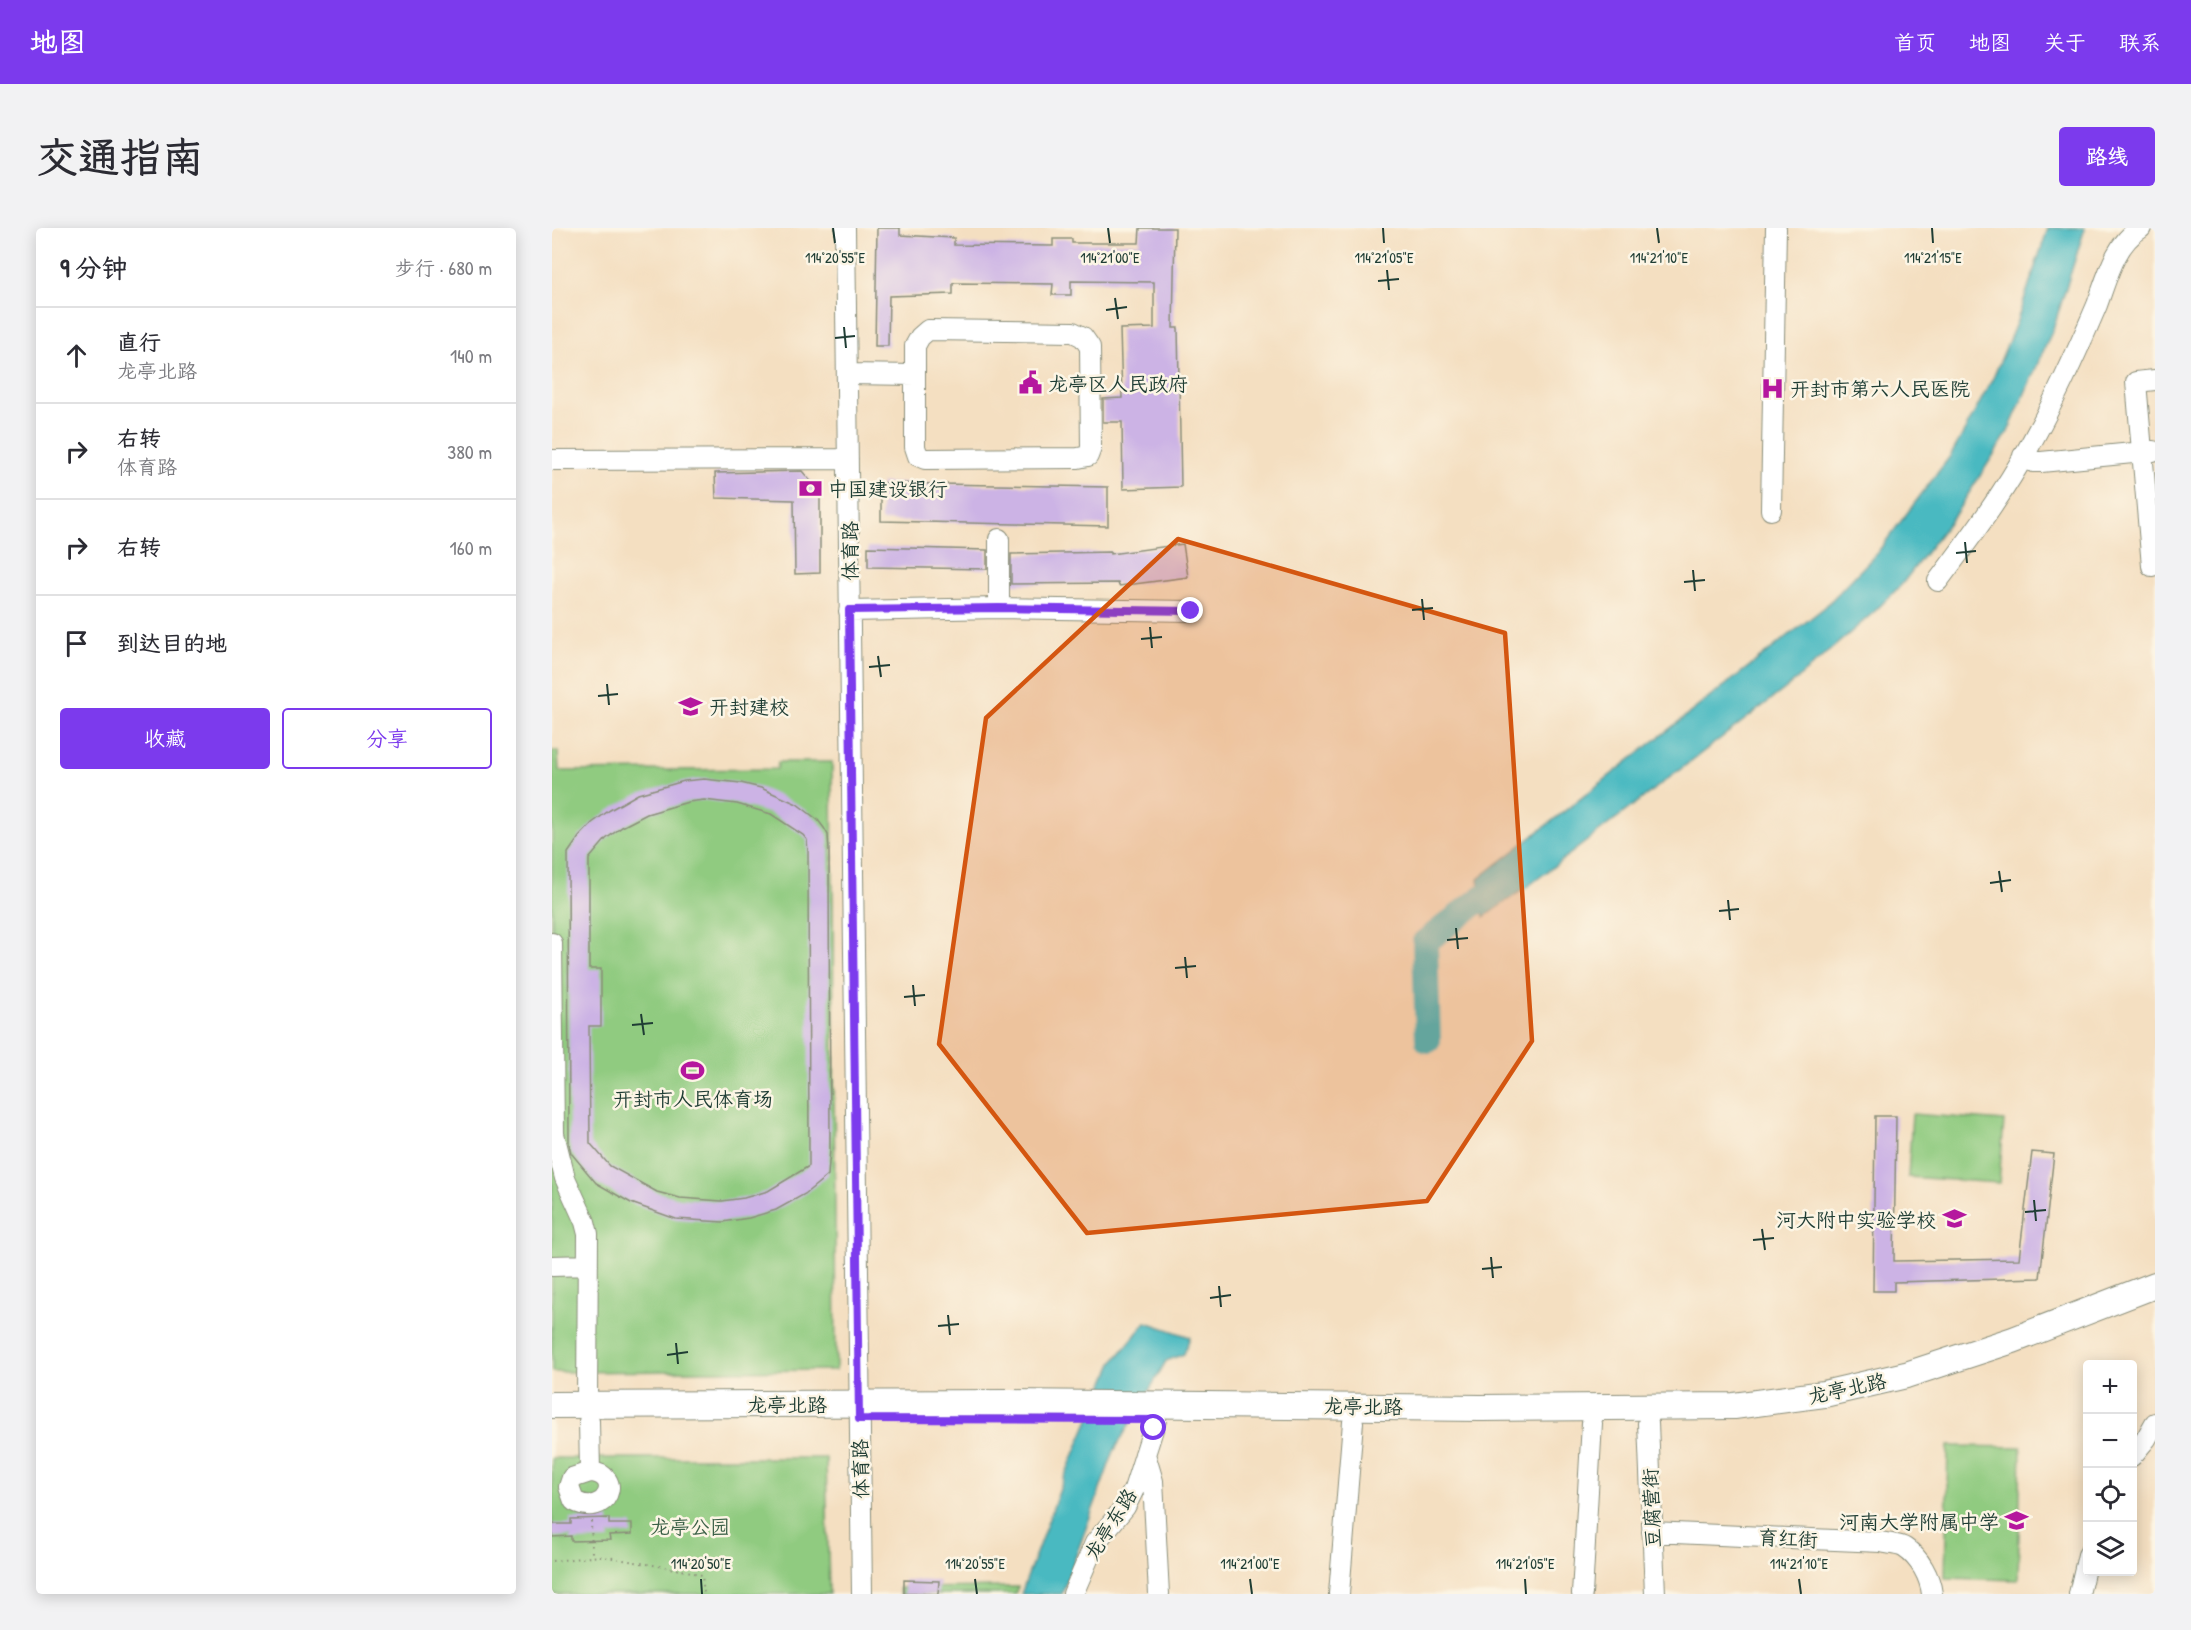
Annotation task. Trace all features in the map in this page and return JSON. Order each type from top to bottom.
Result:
[{"type":"main road","name":"龙亭北路","points":[[1149,1414],[1734,1406],[1764,1403],[1824,1394],[1906,1375],[2013,1340],[2155,1285]]},
{"type":"main road","name":"龙亭北路","points":[[552,1421],[588,1413],[1078,1411],[1353,1422],[1735,1422],[1827,1410],[1910,1390],[2155,1300]]},
{"type":"main road","name":"龙亭北路","points":[[552,1405],[588,1413]]},
{"type":"street","name":"体育路","points":[[845,228],[862,1594]]},
{"type":"street","points":[[1771,510],[1776,228]]},
{"type":"street","points":[[1938,581],[1983,521],[2023,456],[2083,338],[2119,249],[2131,234],[2141,228]]},
{"type":"street","points":[[928,330],[1072,332],[1083,337],[1090,347],[1091,448],[1088,456],[1078,458],[925,459],[918,456],[915,447],[915,375],[915,346],[928,330]]},
{"type":"street","points":[[847,374],[915,375]]},
{"type":"street","points":[[2152,566],[2149,452],[2136,382],[2155,380]]},
{"type":"street","points":[[2023,456],[2034,462],[2041,462],[2149,452]]},
{"type":"street","points":[[552,460],[848,459]]},
{"type":"street","points":[[999,539],[999,608]]},
{"type":"street","points":[[849,610],[999,608],[1191,611]]},
{"type":"street","points":[[552,943],[554,1134],[565,1178],[588,1234],[590,1472],[572,1478],[569,1487],[574,1501],[591,1506]]},
{"type":"street","points":[[552,1266],[588,1265]]},
{"type":"street","name":"龙亭东路","points":[[1073,1594],[1095,1543],[1125,1507],[1134,1489],[1145,1453],[1149,1414]]},
{"type":"street","points":[[1339,1594],[1353,1422]]},
{"type":"street","points":[[1582,1594],[1592,1423]]},
{"type":"street","name":"豆腐营街","points":[[1648,1423],[1655,1594]]},
{"type":"street","points":[[2137,1450],[2155,1423]]},
{"type":"street","points":[[1145,1453],[1153,1481],[1159,1594]]},
{"type":"street","name":"育红街","points":[[1652,1532],[1881,1542],[1904,1547],[1920,1563],[1931,1584],[1932,1594]]},
{"type":"street","points":[[2079,1594],[2083,1576]]},
{"type":"path","points":[[591,1506],[592,1556]]},
{"type":"path","points":[[552,1561],[592,1556],[687,1571],[702,1575],[704,1594]]},
{"type":"highlighted area","points":[[1178,539],[1505,633],[1532,1041],[1427,1201],[1087,1233],[939,1044],[986,718]]},
{"type":"green space","name":"开封市人民体育场","points":[[552,751],[558,751],[559,771],[777,769],[778,762],[832,762],[836,1370],[552,1372]]},
{"type":"green space","points":[[1912,1114],[2004,1121],[1999,1183],[1908,1177]]},
{"type":"green space","points":[[1948,1446],[2021,1447],[2018,1580],[1945,1578]]},
{"type":"green space","name":"龙亭公园","points":[[552,1458],[826,1458],[829,1594],[552,1594]]},
{"type":"green space","points":[[1018,1587],[1015,1594],[900,1594],[899,1588]]},
{"type":"water","points":[[2048,228],[2085,228],[2053,329],[2007,434],[1956,513],[1902,584],[1874,612],[1790,685],[1527,887],[1484,917],[1478,879],[1825,607],[1877,553],[1951,455],[1994,376],[2017,321]]},
{"type":"water","points":[[1146,1322],[1190,1337],[1184,1354],[1166,1361],[1114,1451],[1062,1594],[1021,1594],[1064,1478],[1114,1361]]},
{"type":"building","points":[[877,228],[900,228],[900,235],[954,238],[954,245],[1053,246],[1053,239],[1072,239],[1072,243],[1139,243],[1140,228],[1175,228],[1173,328],[1178,328],[1181,487],[1123,489],[1122,422],[1103,422],[1103,399],[1122,398],[1120,329],[1154,328],[1154,282],[1071,281],[1071,295],[1052,295],[1053,284],[953,283],[953,294],[889,296],[888,346],[875,346]]},
{"type":"building","points":[[802,471],[820,492],[820,573],[795,574],[794,500],[716,498],[715,473]]},
{"type":"building","points":[[881,483],[1108,487],[1108,526],[881,521]]},
{"type":"building","points":[[1183,544],[1188,577],[1119,586],[1118,583],[1011,584],[1011,554],[1111,552],[1111,554]]},
{"type":"building","points":[[868,547],[987,550],[987,569],[868,567]]},
{"type":"building","points":[[704,779],[741,783],[761,788],[797,804],[818,820],[828,835],[830,1149],[828,1175],[805,1194],[776,1210],[749,1218],[723,1222],[676,1219],[631,1203],[596,1183],[571,1153],[569,1144],[568,853],[592,823],[610,810],[638,794],[684,781]],"holes":[[[704,800],[737,804],[771,814],[807,840],[809,1166],[768,1191],[744,1198],[722,1201],[680,1198],[657,1192],[610,1166],[590,1143],[589,1026],[601,1026],[601,969],[589,969],[589,859],[606,839],[622,827],[647,814],[688,802]]]},
{"type":"building","points":[[1875,1116],[1896,1116],[1894,1261],[2019,1259],[2032,1152],[2054,1154],[2040,1278],[1894,1282],[1894,1291],[1873,1291]]},
{"type":"building","points":[[609,1518],[609,1524],[632,1524],[632,1534],[609,1535],[610,1540],[571,1541],[571,1536],[552,1537],[552,1524],[571,1524],[571,1519]]},
{"type":"building","points":[[904,1580],[939,1581],[938,1594],[904,1594]]},
{"type":"waterway","points":[[1428,1040],[1425,942],[1509,877]]},
{"type":"place","name":"龙亭区人民政府","points":[[1030,383]]},
{"type":"place","name":"开封市第六人民医院","points":[[1772,388]]},
{"type":"place","name":"中国建设银行","points":[[810,488]]},
{"type":"place","name":"开封建校","points":[[691,706]]},
{"type":"place","name":"开封市人民体育场","points":[[693,1070]]},
{"type":"place","name":"河大附中实验学校","points":[[1954,1219]]},
{"type":"place","name":"河南大学附属中学","points":[[2017,1521]]},
{"type":"route","points":[[1154,1428],[1156,1420],[859,1419],[849,610],[999,608],[1191,611]]}]
